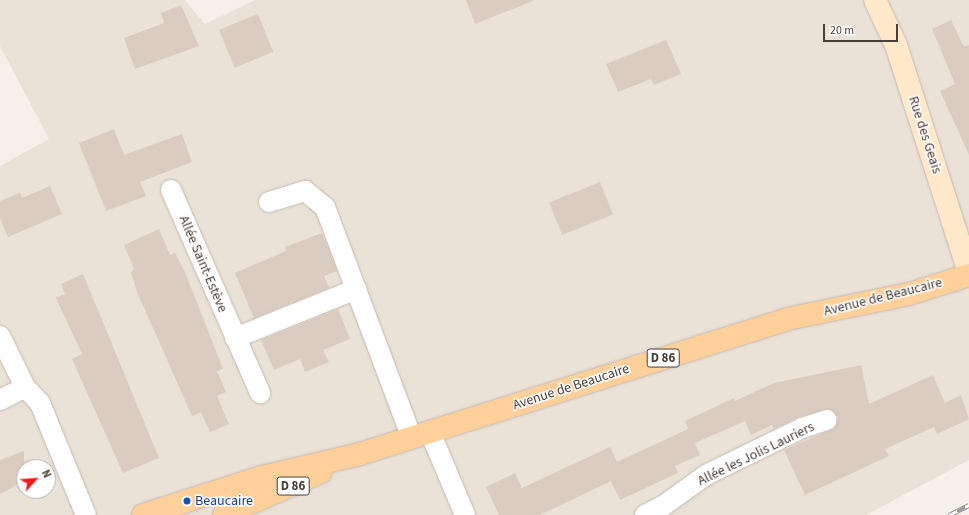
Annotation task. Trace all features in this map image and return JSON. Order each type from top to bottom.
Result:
[{"type":"main road","name":"Avenue de Beaucaire","points":[[143,515],[262,477],[360,454],[787,319],[909,294],[969,274]]},
{"type":"main road","name":"Avenue de Beaucaire","points":[[224,515],[360,454]]},
{"type":"street","name":"Rue des Geais","points":[[875,0],[896,44],[969,274]]},
{"type":"street","name":"Allée Saint-Estève","points":[[171,190],[260,393]]},
{"type":"street","points":[[268,202],[305,191],[325,207],[356,289],[421,435],[465,515]]},
{"type":"street","points":[[235,338],[356,289]]},
{"type":"street","points":[[0,336],[25,387],[40,403],[86,515]]},
{"type":"street","points":[[0,400],[25,387]]},
{"type":"street","name":"Allée les Jolis Lauriers","points":[[645,515],[663,506],[706,475],[802,428],[827,420]]},
{"type":"shaded area","points":[[0,0],[185,0],[205,24],[255,0],[969,0],[969,460],[866,515],[0,515],[0,166],[49,139],[0,46]]},
{"type":"building","points":[[466,0],[532,0],[533,1],[475,24]]},
{"type":"building","points":[[181,5],[199,46],[135,69],[124,38],[164,23],[161,13]]},
{"type":"building","points":[[258,14],[273,52],[234,68],[219,30]]},
{"type":"building","points":[[951,20],[964,47],[969,45],[969,155],[940,91],[955,84],[932,29]]},
{"type":"building","points":[[666,40],[681,74],[654,85],[651,79],[618,92],[606,64]]},
{"type":"building","points":[[114,129],[124,155],[182,134],[192,162],[140,182],[146,196],[106,211],[79,143]]},
{"type":"building","points":[[600,182],[613,214],[562,235],[549,203]]},
{"type":"building","points":[[50,186],[62,214],[8,237],[0,218],[0,201],[20,193],[22,198]]},
{"type":"building","points":[[159,229],[170,255],[175,253],[185,272],[223,369],[217,371],[226,392],[217,396],[229,424],[210,432],[201,412],[192,416],[137,292],[131,272],[134,269],[124,245]]},
{"type":"building","points":[[322,233],[337,271],[324,276],[329,288],[254,318],[235,273],[286,251],[285,247]]},
{"type":"building","points":[[83,274],[159,458],[123,473],[72,359],[82,354],[56,298],[65,294],[61,284]]},
{"type":"building","points":[[338,309],[350,339],[323,350],[329,362],[305,372],[300,359],[274,370],[261,340]]},
{"type":"building","points":[[861,365],[869,404],[933,375],[945,403],[961,395],[969,419],[937,434],[934,427],[885,449],[889,456],[805,495],[784,450],[835,428],[838,417],[830,409],[798,417],[774,429],[772,425],[751,435],[745,421],[695,443],[700,455],[675,466],[678,473],[620,500],[611,481],[540,515],[499,515],[486,487],[515,473],[522,488],[610,447],[617,462],[688,429],[685,421],[734,398],[735,401],[774,383]]},
{"type":"building","points":[[24,451],[24,459],[16,459],[16,485],[0,494],[0,460]]},
{"type":"railway","points":[[949,515],[969,505]]},
{"type":"place","name":"Beaucaire","points":[[187,501]]}]
